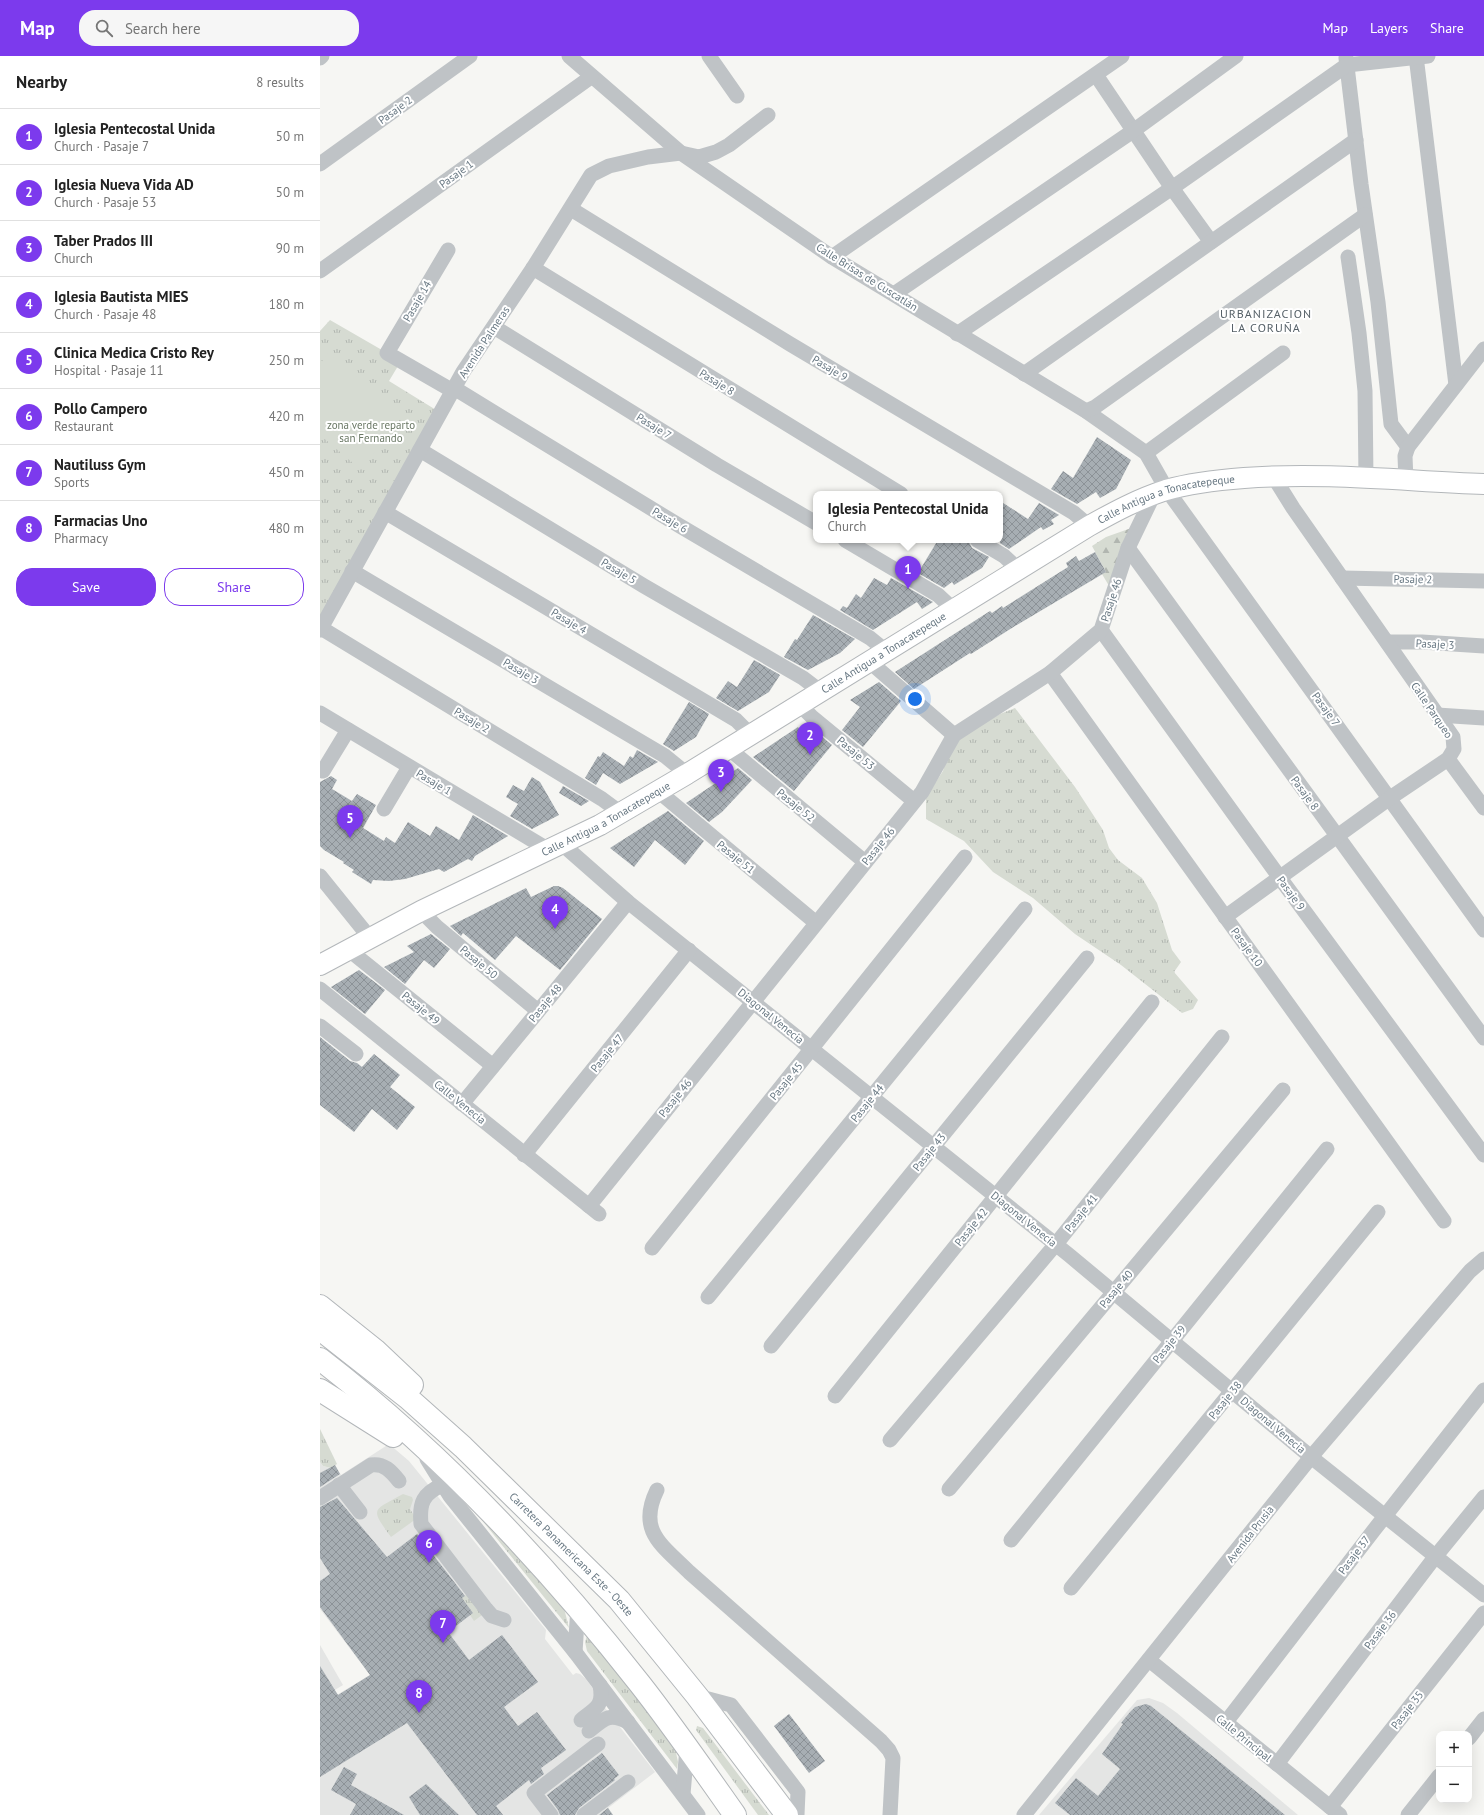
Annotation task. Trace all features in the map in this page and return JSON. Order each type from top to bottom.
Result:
[{"type":"highway","points":[[320,1306],[376,1350],[428,1400],[492,1457],[586,1554],[618,1600]]},
{"type":"highway","name":"Carretera Panamericana Este - Oeste","points":[[320,1329],[408,1398],[463,1447],[618,1600],[697,1696],[787,1815]]},
{"type":"highway","points":[[320,1359],[419,1444],[532,1554],[578,1607],[641,1685],[735,1815]]},
{"type":"highway","points":[[320,1390],[377,1425],[427,1459],[480,1502]]},
{"type":"main road","name":"Calle Antigua a Tonacatepeque","points":[[320,965],[421,911],[556,847],[621,813],[658,792],[820,691],[870,662],[953,609],[1089,526],[1118,510],[1160,492],[1214,480],[1273,476],[1484,484]]},
{"type":"street","name":"Pasaje 2","points":[[320,164],[470,56]]},
{"type":"street","name":"Calle Brisas de Cuscatlán","points":[[569,56],[591,77],[681,153],[832,257],[894,294],[956,334],[1086,411],[1146,453],[1160,492]]},
{"type":"street","points":[[709,56],[737,96]]},
{"type":"street","points":[[832,257],[1122,56]]},
{"type":"street","points":[[894,294],[1133,131],[1236,56]]},
{"type":"street","points":[[956,334],[1172,188],[1346,60],[1420,56],[1456,385]]},
{"type":"street","points":[[1346,60],[1365,215],[1378,302],[1391,424],[1408,447]]},
{"type":"street","points":[[1096,75],[1172,188],[1211,242]]},
{"type":"street","name":"Pasaje 1","points":[[320,270],[591,77]]},
{"type":"street","points":[[681,153],[699,157],[716,152],[729,145],[768,115]]},
{"type":"street","points":[[1024,374],[1356,140]]},
{"type":"street","name":"Avenida Palmeras","points":[[320,629],[454,389],[571,209],[591,175],[609,166],[648,157],[681,153]]},
{"type":"street","name":"Pasaje 9","points":[[571,209],[790,344],[1074,513],[1089,526]]},
{"type":"street","points":[[1086,411],[1102,402],[1365,215]]},
{"type":"street","name":"Pasaje 14","points":[[387,353],[448,250]]},
{"type":"street","points":[[1348,257],[1366,391],[1366,479]]},
{"type":"street","name":"Pasaje 8","points":[[533,268],[896,491]]},
{"type":"street","name":"Pasaje 7","points":[[494,327],[718,465],[813,521]]},
{"type":"street","points":[[1406,481],[1405,456],[1408,447],[1484,349]]},
{"type":"street","name":"Pasaje 6","points":[[387,353],[454,389],[680,526],[870,638],[886,651]]},
{"type":"street","points":[[1146,453],[1283,353]]},
{"type":"street","name":"Pasaje 5","points":[[420,450],[644,586],[798,675],[820,691]]},
{"type":"street","name":"Calle Parqueo","points":[[1273,476],[1293,508],[1453,737],[1454,749],[1448,759]]},
{"type":"street","name":"Pasaje 7","points":[[1160,492],[1390,798],[1484,930]]},
{"type":"street","name":"Pasaje 46","points":[[594,1210],[753,1001],[815,922],[922,792],[954,735],[1050,673],[1101,630],[1128,548],[1160,492]]},
{"type":"street","name":"Pasaje 4","points":[[385,512],[736,720],[750,734]]},
{"type":"street","points":[[850,543],[938,595],[953,609]]},
{"type":"street","points":[[982,543],[1004,556],[1018,569]]},
{"type":"street","name":"Pasaje 8","points":[[1128,548],[1337,838],[1484,1038]]},
{"type":"street","name":"Pasaje 3","points":[[352,571],[665,756],[687,774]]},
{"type":"street","name":"Pasaje 2","points":[[1342,578],[1484,581]]},
{"type":"street","name":"Pasaje 2","points":[[320,629],[602,799],[621,813]]},
{"type":"street","name":"Pasaje 9","points":[[1101,630],[1280,878],[1484,1155]]},
{"type":"street","name":"Pasaje 3","points":[[1387,642],[1422,642],[1484,646]]},
{"type":"street","points":[[870,662],[954,735]]},
{"type":"street","name":"Pasaje 10","points":[[1050,673],[1444,1221]]},
{"type":"street","name":"Pasaje 53","points":[[799,704],[812,717],[914,801]]},
{"type":"street","name":"Pasaje 1","points":[[320,713],[409,767],[556,847]]},
{"type":"street","points":[[1437,715],[1484,718]]},
{"type":"street","points":[[324,771],[348,730]]},
{"type":"street","name":"Pasaje 52","points":[[728,748],[865,862]]},
{"type":"street","points":[[1226,917],[1337,838],[1390,798],[1448,759],[1484,808]]},
{"type":"street","points":[[384,809],[409,767]]},
{"type":"street","name":"Pasaje 51","points":[[658,792],[815,922]]},
{"type":"street","name":"Diagonal Venecia","points":[[556,847],[689,950],[1056,1244],[1311,1456],[1484,1595]]},
{"type":"street","name":"Pasaje 45","points":[[652,1248],[965,857]]},
{"type":"street","points":[[320,876],[370,938]]},
{"type":"street","name":"Pasaje 48","points":[[462,1104],[628,902]]},
{"type":"street","name":"Pasaje 44","points":[[708,1297],[1025,909]]},
{"type":"street","name":"Pasaje 50","points":[[421,911],[436,927],[538,1011]]},
{"type":"street","name":"Pasaje 49","points":[[349,950],[492,1066]]},
{"type":"street","name":"Pasaje 47","points":[[524,1155],[689,950]]},
{"type":"street","name":"Pasaje 43","points":[[771,1346],[1087,958]]},
{"type":"street","name":"Calle Venecia","points":[[320,989],[594,1210]]},
{"type":"street","name":"Pasaje 42","points":[[835,1396],[1152,1002]]},
{"type":"street","points":[[320,1026],[356,1054]]},
{"type":"street","name":"Pasaje 41","points":[[890,1440],[1056,1244],[1222,1037]]},
{"type":"street","name":"Pasaje 40","points":[[949,1489],[1283,1090]]},
{"type":"street","name":"Pasaje 39","points":[[1011,1540],[1327,1149]]},
{"type":"street","name":"Pasaje 38","points":[[1071,1588],[1378,1212]]},
{"type":"street","name":"Avenida Prusia","points":[[1024,1815],[1311,1456],[1470,1271],[1484,1259]]},
{"type":"street","name":"Pasaje 37","points":[[1226,1722],[1385,1515],[1484,1390]]},
{"type":"street","points":[[427,1459],[443,1486],[600,1685],[698,1815]]},
{"type":"street","points":[[320,1498],[371,1465],[378,1464],[392,1472],[399,1481]]},
{"type":"street","points":[[339,1485],[360,1512]]},
{"type":"street","points":[[443,1486],[429,1492],[422,1504],[421,1524],[424,1530],[492,1616],[504,1620]]},
{"type":"street","points":[[657,1490],[650,1507],[649,1516],[654,1535],[660,1543],[689,1572],[890,1750],[893,1758],[890,1815]]},
{"type":"street","name":"Pasaje 36","points":[[1277,1764],[1435,1557],[1484,1497]]},
{"type":"street","points":[[574,1652],[578,1607]]},
{"type":"street","name":"Pasaje 35","points":[[1335,1811],[1484,1613]]},
{"type":"street","name":"Calle Principal","points":[[1149,1660],[1335,1811]]},
{"type":"street","points":[[600,1685],[602,1696],[601,1703],[585,1726],[608,1717],[617,1718],[628,1722]]},
{"type":"street","points":[[697,1696],[731,1705],[798,1792],[797,1815]]},
{"type":"street","points":[[1472,1734],[1484,1719]]},
{"type":"street","points":[[551,1815],[534,1793],[598,1744]]},
{"type":"street","points":[[683,1794],[687,1748]]},
{"type":"street","points":[[1408,1815],[1436,1780]]},
{"type":"street","points":[[584,1815],[628,1782]]},
{"type":"shaded area","points":[[389,1444],[409,1461],[546,1630],[545,1639],[573,1675],[576,1673],[580,1674],[586,1679],[594,1690],[595,1695],[655,1772],[599,1815],[320,1815],[320,1705],[370,1675],[320,1609],[320,1462],[323,1466],[331,1468],[335,1465],[341,1475]]},
{"type":"shaded area","points":[[320,1645],[343,1685],[320,1699]]},
{"type":"shaded area","points":[[1149,1698],[1163,1703],[1177,1713],[1298,1815],[1039,1815],[1137,1700]]},
{"type":"green space","name":"zona verde reparto san Fernando","points":[[330,320],[401,361],[389,381],[441,413],[320,630],[320,331]]},
{"type":"green space","points":[[328,353],[403,415],[361,470],[320,435],[320,364]]},
{"type":"green space","points":[[1137,526],[1112,591],[1102,574],[1106,572],[1092,546],[1106,537]]},
{"type":"green space","points":[[1015,708],[1075,787],[1103,830],[1109,848],[1118,860],[1142,878],[1157,903],[1172,950],[1181,962],[1174,972],[1198,1000],[1193,1009],[1182,1013],[1121,965],[1075,934],[1033,898],[993,872],[964,841],[926,819],[926,797],[943,771],[949,749],[966,733],[1000,714]]},
{"type":"green space","points":[[320,1429],[337,1464],[331,1468],[323,1466],[320,1462]]},
{"type":"green space","points":[[403,1494],[412,1497],[413,1500],[410,1509],[416,1519],[391,1537],[379,1520],[377,1515],[378,1511],[380,1507]]},
{"type":"green space","points":[[479,1512],[564,1608],[569,1628],[477,1514]]},
{"type":"green space","points":[[470,1592],[482,1615],[474,1621],[470,1615],[473,1613],[462,1598]]},
{"type":"green space","points":[[588,1633],[675,1748],[678,1762],[677,1769],[587,1651],[585,1642]]},
{"type":"green space","points":[[697,1726],[703,1728],[769,1815],[758,1815],[696,1730]]},
{"type":"building","points":[[1097,437],[1131,460],[1116,489],[1100,498],[1096,492],[1077,504],[1051,489],[1063,471],[1073,478]]},
{"type":"building","points":[[1003,503],[1028,519],[1039,503],[1059,515],[1051,520],[1054,524],[1043,530],[1041,527],[1009,549],[1000,543],[1003,543]]},
{"type":"building","points":[[936,543],[970,543],[972,548],[989,557],[982,568],[954,585],[952,582],[944,588],[918,573]]},
{"type":"building","points":[[1095,552],[1106,572],[971,654],[970,653],[914,689],[895,672],[990,611],[992,613],[1002,606],[1003,608],[1068,567],[1066,563],[1076,556],[1079,561]]},
{"type":"building","points":[[874,578],[887,585],[891,578],[933,602],[922,609],[917,602],[873,630],[840,610],[843,606],[847,608],[856,594],[861,598]]},
{"type":"building","points":[[813,615],[855,639],[840,653],[808,670],[784,657]]},
{"type":"building","points":[[754,660],[780,675],[769,692],[738,711],[716,698],[728,681],[737,687]]},
{"type":"building","points":[[879,682],[901,701],[863,747],[842,730],[860,707],[850,700]]},
{"type":"building","points":[[689,702],[709,714],[696,737],[674,751],[663,744]]},
{"type":"building","points":[[808,725],[832,745],[794,791],[753,757],[798,727],[800,730]]},
{"type":"building","points":[[637,750],[658,762],[620,784],[603,773],[596,785],[585,778],[598,756],[600,757],[603,752],[624,766],[630,756],[633,758]]},
{"type":"building","points":[[738,768],[752,780],[722,812],[709,822],[686,803]]},
{"type":"building","points":[[331,776],[337,780],[332,789],[352,801],[357,794],[376,805],[363,828],[384,841],[386,837],[395,843],[408,822],[430,836],[436,826],[459,840],[473,815],[508,836],[475,856],[472,861],[468,859],[444,872],[439,869],[405,879],[389,881],[373,880],[371,884],[352,872],[354,870],[320,846],[320,782]]},
{"type":"building","points":[[532,777],[540,782],[559,815],[532,829],[510,816],[518,804],[506,797],[513,785],[524,791]]},
{"type":"building","points":[[563,786],[589,801],[581,806],[559,793]]},
{"type":"building","points":[[668,811],[704,841],[685,865],[655,840],[634,867],[610,848]]},
{"type":"building","points":[[554,886],[563,888],[602,919],[560,970],[516,936],[495,960],[463,933],[461,936],[450,926],[526,888],[531,897]]},
{"type":"building","points":[[431,934],[450,949],[434,968],[424,960],[405,984],[384,967],[414,952],[407,946]]},
{"type":"building","points":[[359,970],[385,990],[365,1014],[331,987]]},
{"type":"building","points":[[320,1037],[350,1061],[357,1063],[362,1067],[374,1054],[400,1075],[390,1087],[415,1107],[397,1130],[372,1109],[354,1132],[320,1105]]},
{"type":"building","points":[[335,1465],[340,1474],[320,1487],[320,1473]]},
{"type":"building","points":[[337,1498],[387,1557],[417,1534],[465,1596],[462,1598],[473,1613],[448,1632],[469,1660],[502,1635],[538,1682],[504,1707],[518,1726],[537,1712],[566,1750],[541,1768],[544,1774],[531,1784],[529,1780],[496,1806],[503,1815],[477,1815],[407,1723],[320,1777],[320,1666],[338,1695],[370,1675],[320,1607],[320,1581],[330,1574],[320,1558],[320,1507]]},
{"type":"building","points":[[1146,1704],[1151,1706],[1285,1815],[1070,1815],[1055,1803],[1076,1778],[1098,1796],[1120,1769],[1102,1754],[1123,1724],[1121,1723],[1130,1712],[1135,1707]]},
{"type":"building","points":[[789,1714],[825,1761],[809,1773],[774,1726]]},
{"type":"building","points":[[602,1753],[619,1775],[614,1779],[615,1780],[579,1808],[575,1815],[560,1815],[547,1795]]},
{"type":"building","points":[[344,1767],[357,1774],[351,1785],[404,1815],[350,1815],[356,1804],[331,1790]]},
{"type":"building","points":[[426,1784],[459,1815],[420,1815],[409,1797]]},
{"type":"building","points":[[608,1808],[613,1815],[599,1815]]},
{"type":"place","name":"Iglesia Pentecostal Unida","points":[[908,589]]},
{"type":"place","name":"Iglesia Nueva Vida AD","points":[[810,755]]},
{"type":"place","name":"Taber Prados III","points":[[721,792]]},
{"type":"place","name":"Clinica Medica Cristo Rey","points":[[350,838]]},
{"type":"place","name":"Iglesia Bautista MIES","points":[[555,929]]},
{"type":"place","name":"Pollo Campero","points":[[429,1563]]},
{"type":"place","name":"Nautiluss Gym","points":[[443,1643]]},
{"type":"place","name":"Farmacias Uno","points":[[419,1713]]},
{"type":"district","name":"URBANIZACION LA CORUÑA","points":[[1266,320]]}]
